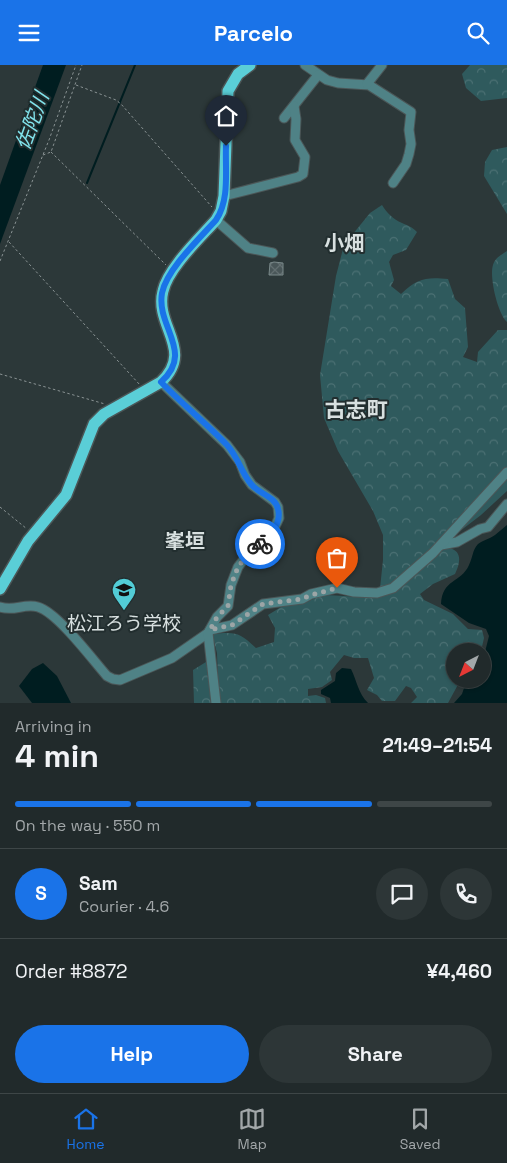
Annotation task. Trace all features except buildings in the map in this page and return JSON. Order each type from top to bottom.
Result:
[{"type":"main road","points":[[0,589],[22,549],[66,495],[94,424],[104,414],[161,382],[168,375],[175,359],[176,351],[164,318],[162,297],[164,285],[172,270],[218,218],[224,196],[228,91],[238,74],[250,65]]},
{"type":"street","points":[[305,65],[327,80],[338,83],[366,84],[411,112],[409,131],[411,145],[409,154],[406,164],[393,183]]},
{"type":"street","points":[[366,84],[382,65]]},
{"type":"street","points":[[284,118],[318,75]]},
{"type":"street","points":[[224,196],[298,177],[303,173],[305,157],[295,140],[296,119],[294,106]]},
{"type":"street","points":[[218,218],[248,248],[273,253]]},
{"type":"street","points":[[161,382],[227,445],[240,462],[245,475],[252,485],[275,502],[279,512],[278,522],[272,533],[248,554],[238,567],[231,585],[228,606],[217,617],[209,631],[216,703]]},
{"type":"street","points":[[0,607],[12,610],[28,605],[44,609],[74,637],[107,676],[113,679],[125,678],[142,669],[172,658],[209,631],[232,625],[263,604],[302,599],[337,588],[354,592],[377,593],[394,588],[441,545],[507,472]]},
{"type":"street","points":[[441,545],[456,542],[480,529],[488,527],[507,504]]},
{"type":"path","points":[[0,261],[76,65]]},
{"type":"path","points":[[51,152],[82,65]]},
{"type":"path","points":[[76,85],[116,100],[218,218]]},
{"type":"path","points":[[42,155],[51,152]]},
{"type":"path","points":[[51,152],[172,270]]},
{"type":"path","points":[[8,241],[146,391]]},
{"type":"path","points":[[0,374],[110,405],[113,409]]},
{"type":"path","points":[[0,507],[33,534]]},
{"type":"green space","points":[[470,65],[507,65],[507,98],[481,101],[466,88],[462,74]]},
{"type":"green space","points":[[507,147],[507,214],[484,176],[485,162],[492,150]]},
{"type":"green space","points":[[382,205],[393,218],[417,232],[406,250],[393,255],[389,262],[394,280],[391,286],[401,294],[412,285],[423,280],[434,278],[448,279],[455,299],[465,308],[468,347],[463,357],[477,362],[478,352],[498,330],[507,330],[507,491],[481,515],[451,538],[449,548],[457,552],[459,558],[455,574],[433,584],[420,594],[424,600],[453,614],[468,629],[482,630],[483,643],[446,643],[446,688],[456,688],[448,703],[411,703],[417,697],[411,688],[406,686],[395,701],[382,701],[377,695],[367,690],[374,678],[368,658],[354,658],[344,655],[330,672],[332,680],[322,687],[308,689],[308,696],[316,695],[325,698],[326,703],[194,703],[193,670],[206,662],[210,681],[218,680],[217,653],[212,634],[236,634],[245,638],[256,648],[274,642],[275,628],[268,615],[286,604],[305,603],[326,595],[379,598],[383,560],[383,535],[373,511],[338,451],[324,418],[320,375],[336,276],[344,245],[370,213]]},
{"type":"green space","points":[[507,251],[507,322],[500,311],[493,286],[492,271],[495,260]]},
{"type":"water","name":"佐陀川","points":[[43,65],[66,65],[0,244],[0,185]]},
{"type":"water","points":[[507,525],[507,703],[454,703],[462,694],[464,688],[491,688],[491,643],[487,643],[489,636],[486,629],[469,623],[441,604],[442,596],[448,585],[466,571],[478,544],[493,536]]},
{"type":"water","points":[[43,663],[57,676],[71,703],[32,703],[19,686],[32,669]]},
{"type":"water","points":[[342,668],[351,669],[360,691],[368,703],[331,703],[330,698],[321,694],[321,690],[335,681],[336,673]]},
{"type":"waterway","points":[[87,183],[135,65]]},
{"type":"way so far","points":[[260,544],[248,554],[238,567],[231,585],[228,606],[217,617],[210,630],[232,625],[263,604],[302,599],[337,588]]},
{"type":"place","name":"松江ろう学校","points":[[124,611]]},
{"type":"district","name":"小畑","points":[[344,243]]},
{"type":"district","name":"古志町","points":[[356,410]]},
{"type":"district","name":"峯垣","points":[[185,541]]},
{"type":"route","points":[[226,146],[222,211],[172,270],[164,285],[162,297],[164,318],[176,351],[173,367],[161,382],[227,445],[240,462],[245,475],[252,485],[275,502],[279,512],[278,522],[272,533],[260,544]]}]
